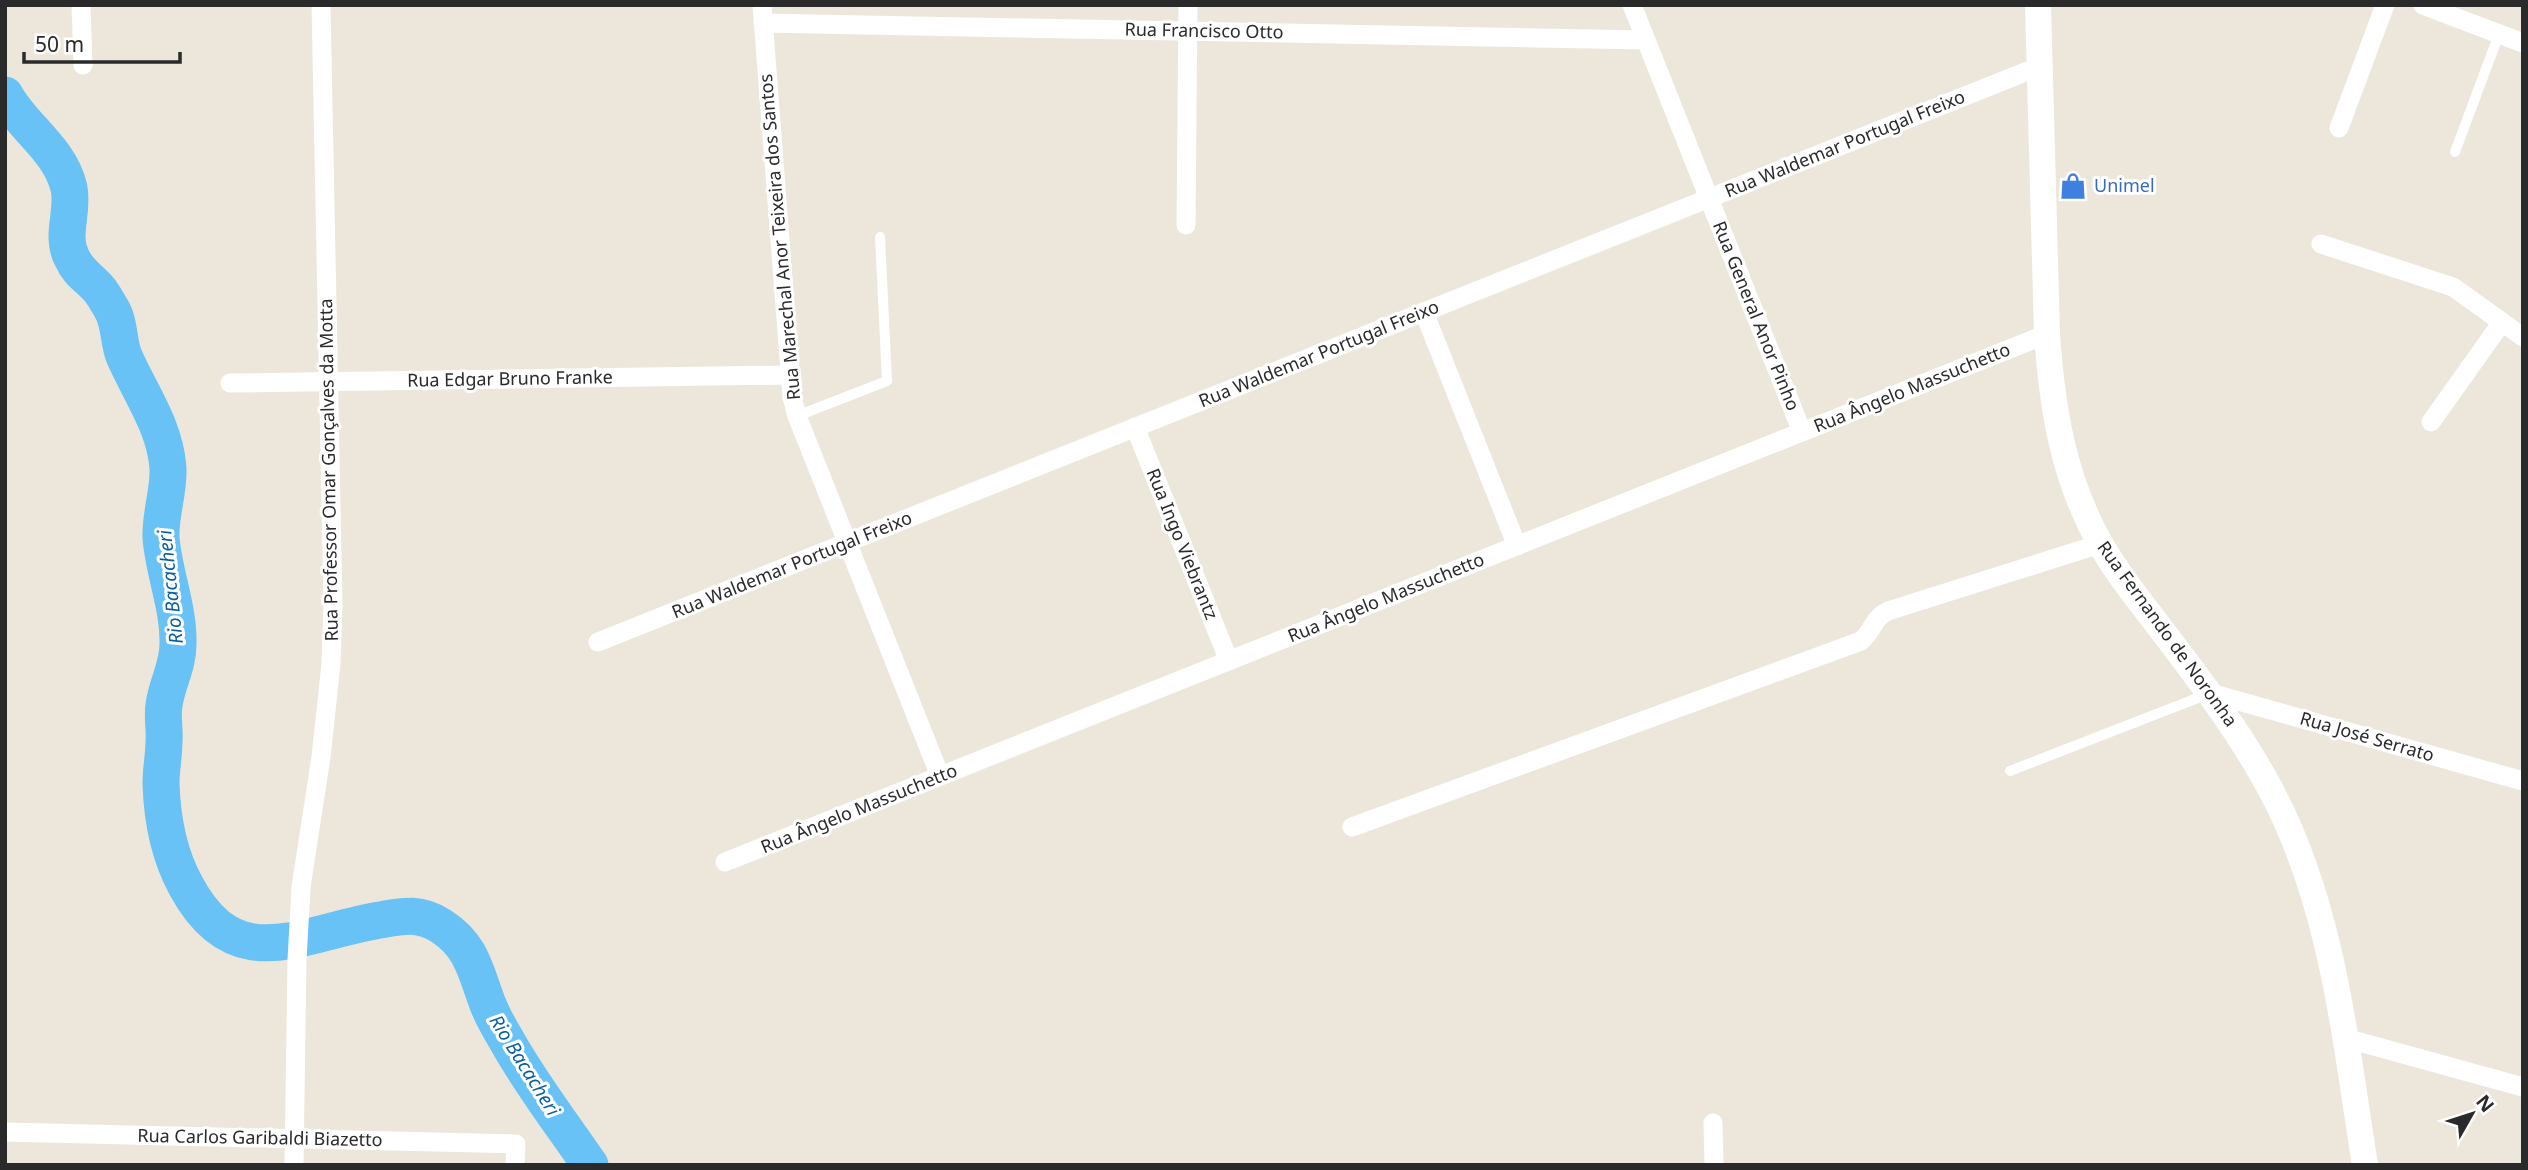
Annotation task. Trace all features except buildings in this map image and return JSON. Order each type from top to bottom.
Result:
[{"type":"main road","name":"Rua Fernando de Noronha","points":[[2038,5],[2047,334],[2050,380],[2063,453],[2074,488],[2100,544],[2253,757],[2292,833],[2323,925],[2345,1038],[2365,1165]]},
{"type":"street","points":[[81,5],[83,65]]},
{"type":"street","name":"Rua Professor Omar Gonçalves da Motta","points":[[293,1165],[301,887],[321,757],[331,664],[333,605],[321,5]]},
{"type":"street","points":[[1186,225],[1188,5]]},
{"type":"street","name":"Rua General Anor Pinho","points":[[1632,5],[1802,432]]},
{"type":"street","points":[[2339,128],[2385,5]]},
{"type":"street","points":[[2423,5],[2523,43]]},
{"type":"street","name":"Rua Francisco Otto","points":[[762,14],[1188,31],[1645,40]]},
{"type":"street","name":"Rua Marechal Anor Teixeira dos Santos","points":[[762,14],[789,375],[797,416],[940,776]]},
{"type":"street","name":"Rua Waldemar Portugal Freixo","points":[[598,642],[2040,66]]},
{"type":"street","points":[[2321,244],[2452,287],[2523,337]]},
{"type":"street","points":[[1424,312],[1517,546]]},
{"type":"street","points":[[2431,422],[2502,322]]},
{"type":"street","name":"Rua Ângelo Massuchetto","points":[[725,862],[2047,334]]},
{"type":"street","name":"Rua Edgar Bruno Franke","points":[[230,383],[789,375]]},
{"type":"street","name":"Rua Ingo Viebrantz","points":[[1135,428],[1229,661]]},
{"type":"street","points":[[1352,827],[1861,641],[1868,635],[1878,616],[1888,611],[2100,544]]},
{"type":"street","name":"Rua José Serrato","points":[[2210,694],[2523,781]]},
{"type":"street","points":[[2345,1038],[2523,1087]]},
{"type":"street","points":[[1713,1123],[1714,1165]]},
{"type":"street","name":"Rua Carlos Garibaldi Biazetto","points":[[5,1132],[516,1144],[515,1165]]},
{"type":"lane","points":[[2455,152],[2499,34]]},
{"type":"lane","points":[[797,416],[887,381],[880,237]]},
{"type":"lane","points":[[2010,771],[2210,694]]},
{"type":"waterway","name":"Rio Bacacheri","points":[[5,95],[21,118],[50,150],[64,174],[70,197],[67,233],[69,250],[76,266],[100,290],[114,313],[124,356],[157,424],[166,453],[168,477],[161,538],[176,617],[178,644],[164,705],[161,783],[168,836],[175,862],[186,886],[205,915],[226,932],[249,941],[272,943],[297,939],[404,916],[418,917],[441,926],[466,950],[489,1007],[516,1057],[590,1165]]},
{"type":"place","name":"Unimel","points":[[2073,186]]}]
